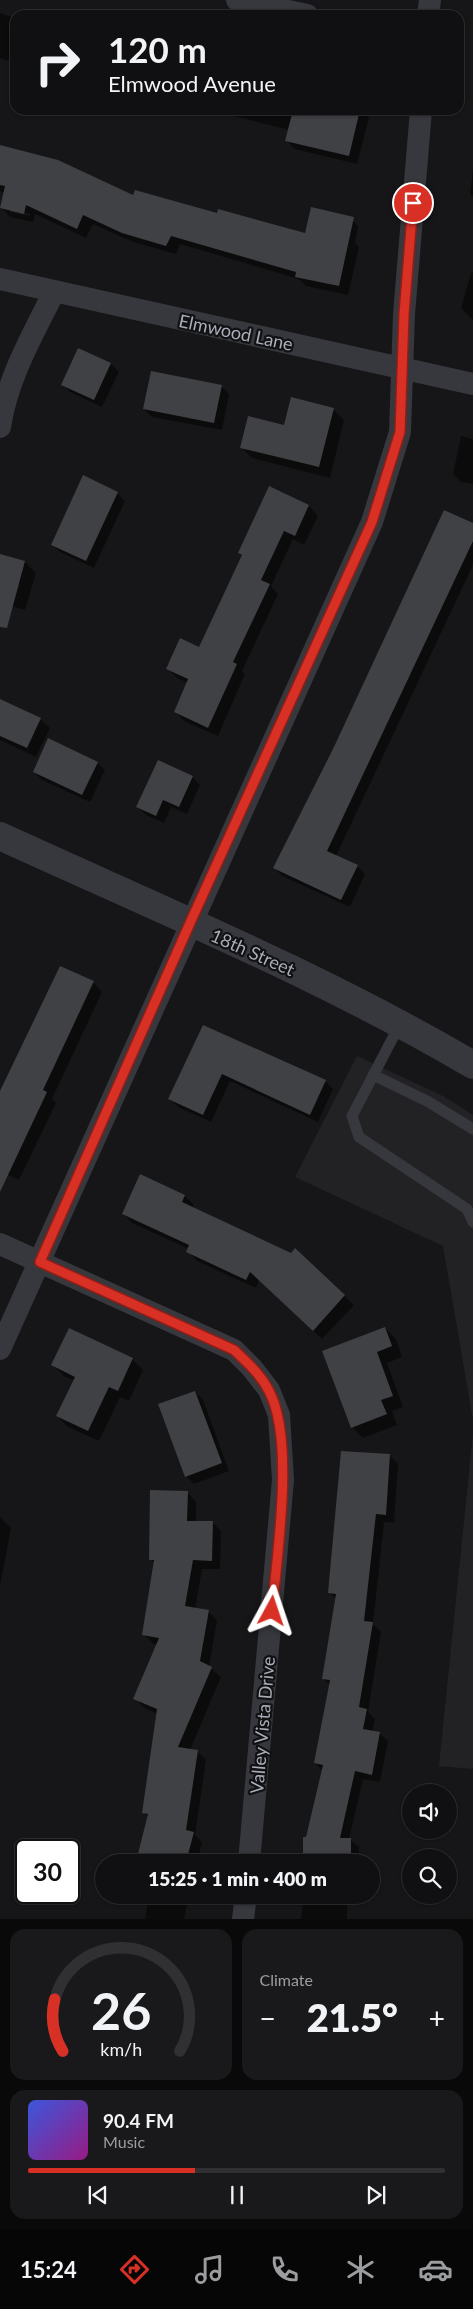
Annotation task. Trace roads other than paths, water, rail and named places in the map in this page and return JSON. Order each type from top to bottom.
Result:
[{"type":"street","points":[[237,0],[284,10]]},
{"type":"street","points":[[0,1349],[372,522],[400,432],[404,314],[421,115]]},
{"type":"street","name":"Elmwood Lane","points":[[0,279],[473,384]]},
{"type":"street","points":[[0,428],[4,400],[20,361],[54,292]]},
{"type":"street","name":"18th Street","points":[[0,836],[334,988],[400,1023],[473,1066]]},
{"type":"street","name":"Valley Vista Drive","points":[[0,1244],[234,1350],[252,1368],[269,1390],[279,1415],[283,1480],[250,1854]]},
{"type":"street","points":[[244,1919],[245,1904]]},
{"type":"lane","points":[[400,1023],[352,1116],[359,1137],[467,1209],[473,1222]]},
{"type":"lane","points":[[373,1075],[427,1101],[473,1129]]}]
